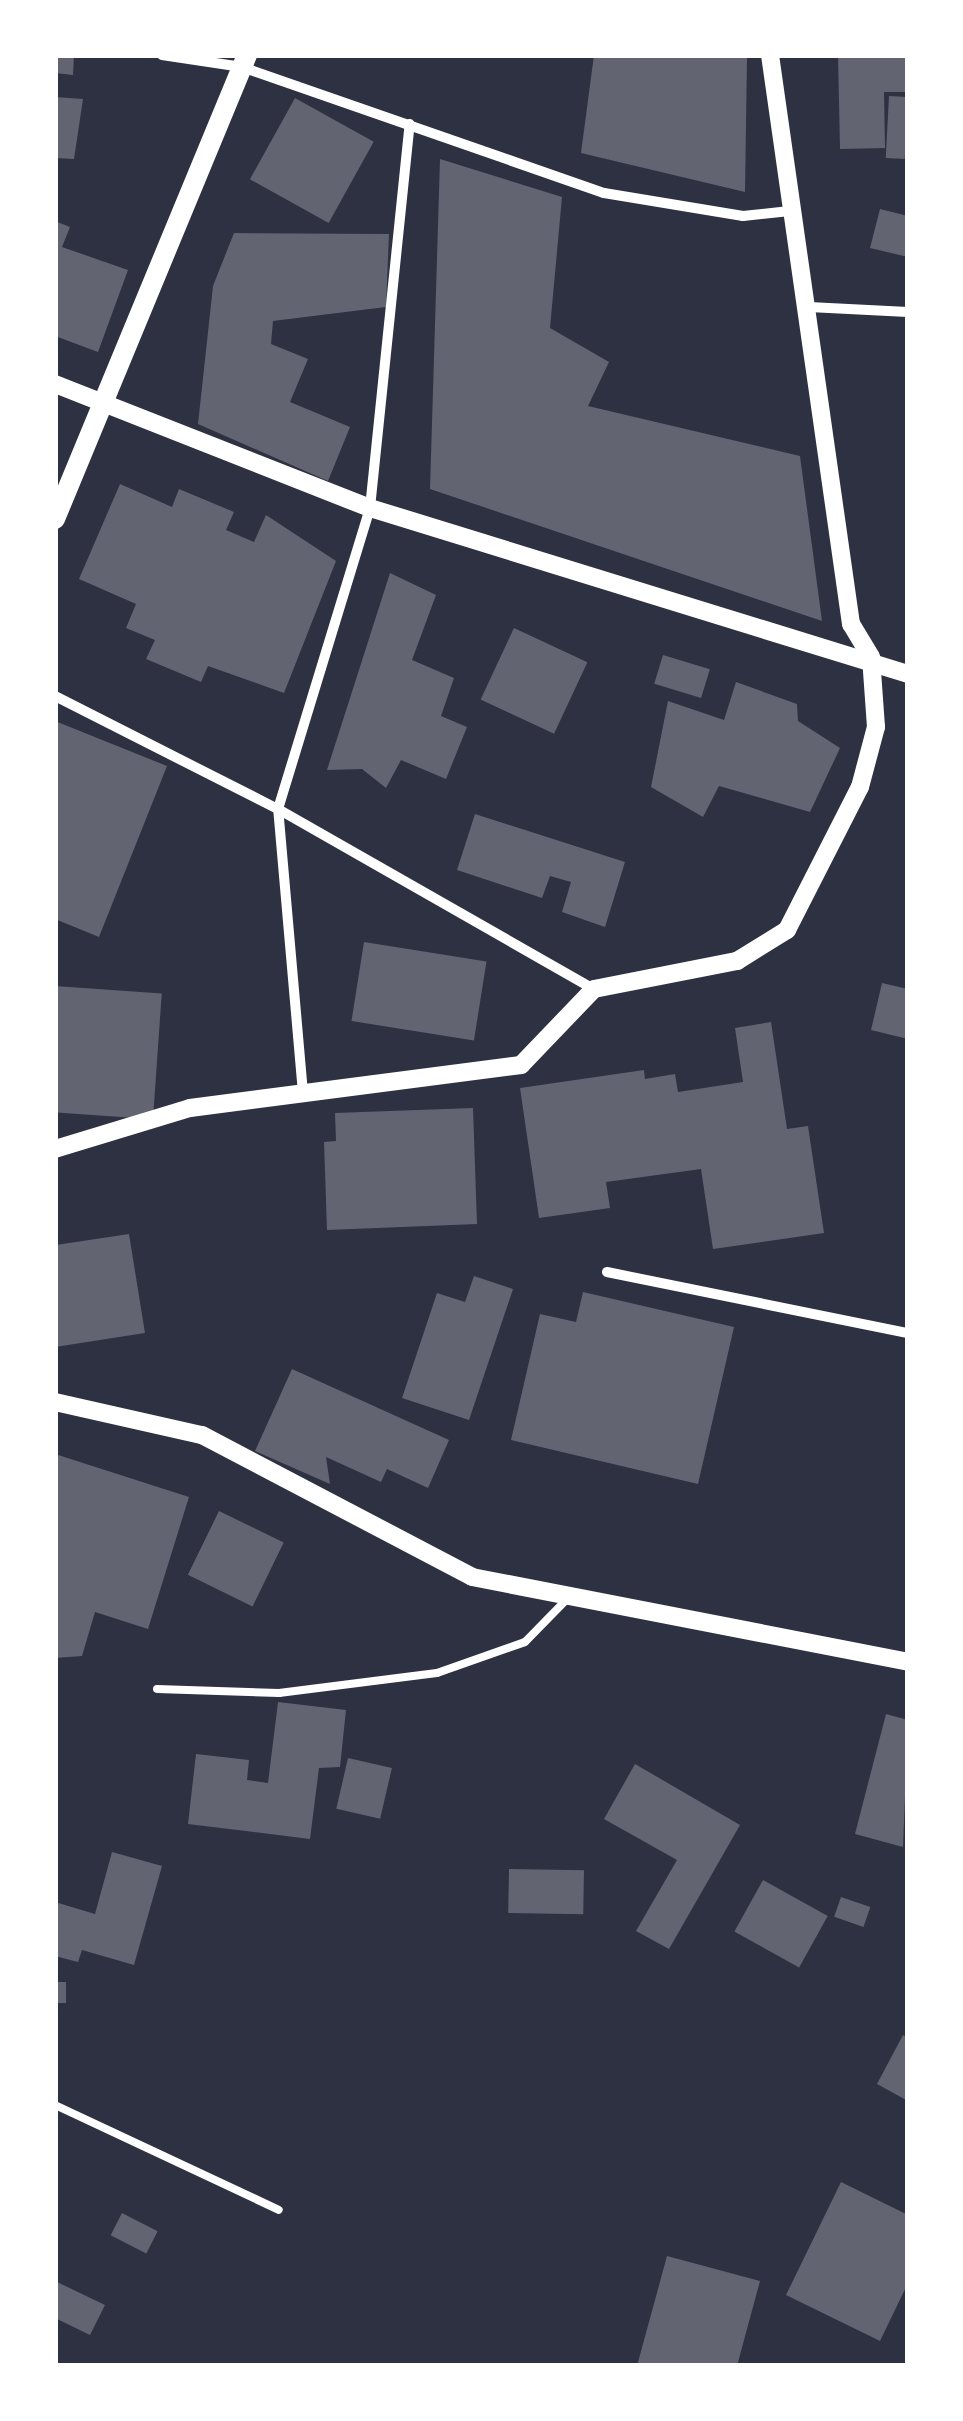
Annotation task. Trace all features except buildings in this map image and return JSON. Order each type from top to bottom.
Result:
[{"type":"main road","points":[[55,519],[106,404],[245,61]]},
{"type":"street","points":[[162,55],[245,61],[604,193],[744,216],[790,211]]},
{"type":"street","points":[[55,1150],[190,1108],[520,1065],[594,990],[737,961],[788,930],[860,787],[876,727],[871,657],[851,624],[770,55]]},
{"type":"street","points":[[303,1093],[278,808],[370,508],[410,124]]},
{"type":"street","points":[[808,308],[908,312]]},
{"type":"street","points":[[55,384],[370,508],[871,657],[908,674]]},
{"type":"street","points":[[55,696],[278,808],[594,990]]},
{"type":"street","points":[[608,1272],[908,1332]]},
{"type":"street","points":[[55,1402],[202,1435],[472,1577],[908,1662]]},
{"type":"lane","points":[[157,1688],[278,1693],[438,1673],[525,1642],[570,1596]]},
{"type":"lane","points":[[55,2105],[279,2210]]}]
